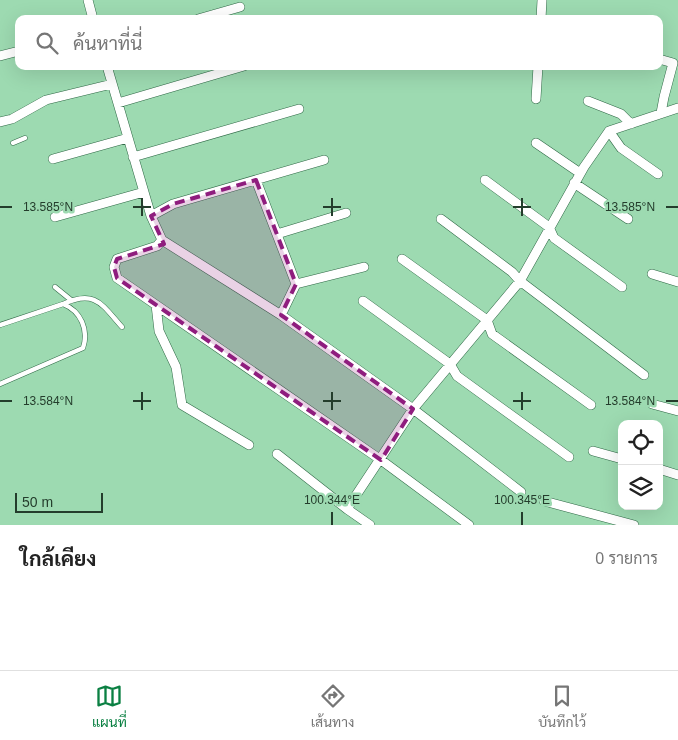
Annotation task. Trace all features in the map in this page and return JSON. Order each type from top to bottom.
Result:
[{"type":"street","points":[[88,0],[92,15]]},
{"type":"street","points":[[541,15],[542,0]]},
{"type":"street","points":[[212,15],[240,7]]},
{"type":"street","points":[[0,56],[15,52]]},
{"type":"street","points":[[661,114],[673,63],[663,60]]},
{"type":"street","points":[[108,70],[151,216],[162,240],[280,315],[413,409],[521,492]]},
{"type":"street","points":[[118,103],[230,70]]},
{"type":"street","points":[[536,98],[538,70]]},
{"type":"street","points":[[0,122],[12,119],[46,100],[112,84]]},
{"type":"street","points":[[588,101],[621,114],[631,124]]},
{"type":"street","points":[[347,509],[413,409],[520,282],[574,183],[609,131],[678,108]]},
{"type":"street","points":[[134,157],[298,109]]},
{"type":"street","points":[[609,131],[621,148],[658,174]]},
{"type":"street","points":[[53,159],[128,138]]},
{"type":"street","points":[[536,143],[580,173]]},
{"type":"street","points":[[151,216],[173,204],[324,160]]},
{"type":"street","points":[[256,180],[296,284],[280,315]]},
{"type":"street","points":[[485,180],[549,227],[554,238],[622,287]]},
{"type":"street","points":[[574,183],[628,219]]},
{"type":"street","points":[[55,217],[144,192]]},
{"type":"street","points":[[277,234],[346,213]]},
{"type":"street","points":[[441,219],[512,272],[520,282],[644,375]]},
{"type":"street","points":[[162,240],[157,246],[117,259],[114,268],[117,278],[381,460],[468,525]]},
{"type":"street","points":[[402,259],[487,320],[492,334],[590,405]]},
{"type":"street","points":[[296,284],[364,267]]},
{"type":"street","points":[[652,274],[678,282]]},
{"type":"street","points":[[363,301],[450,364],[457,376],[570,457]]},
{"type":"street","points":[[156,305],[159,331],[176,367],[182,405],[249,445]]},
{"type":"street","points":[[652,404],[678,411]]},
{"type":"street","points":[[593,451],[618,458]]},
{"type":"street","points":[[277,454],[370,525]]},
{"type":"street","points":[[663,471],[678,475]]},
{"type":"street","points":[[544,501],[634,525]]},
{"type":"lane","points":[[13,143],[25,138]]},
{"type":"lane","points":[[55,287],[71,300]]},
{"type":"lane","points":[[0,325],[71,300],[91,298],[98,302],[122,327]]},
{"type":"lane","points":[[0,384],[83,348],[86,331],[82,322],[70,307],[63,304]]},
{"type":"highlighted area","points":[[256,180],[296,284],[281,315],[413,409],[381,460],[117,278],[114,267],[117,259],[164,244],[151,216],[173,204]]}]
